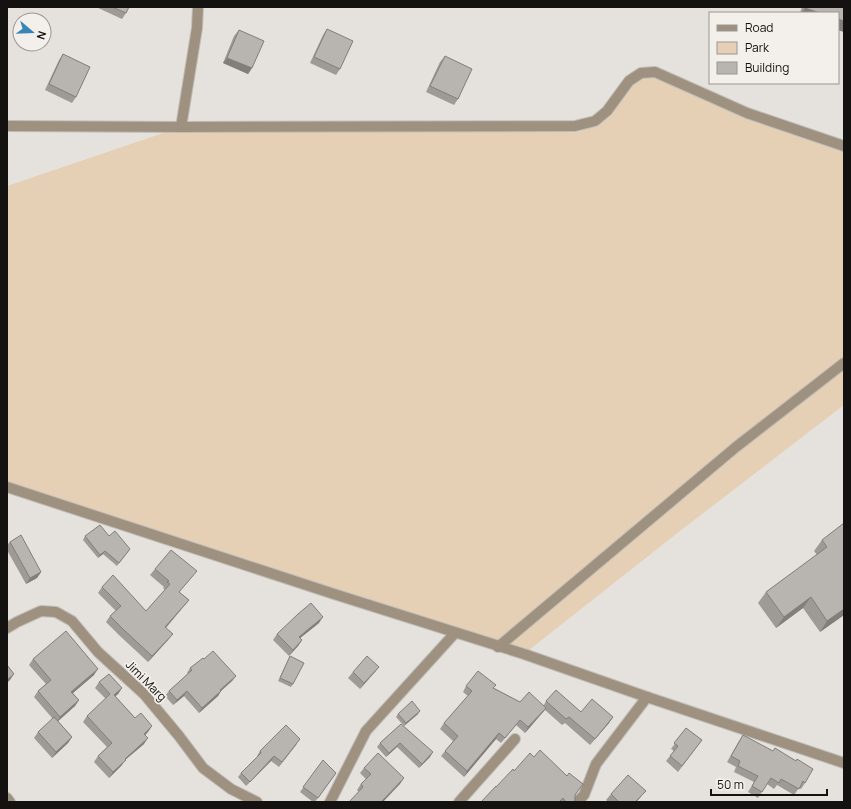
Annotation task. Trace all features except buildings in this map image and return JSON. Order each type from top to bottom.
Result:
[{"type":"street","points":[[181,127],[197,28],[198,7]]},
{"type":"street","points":[[7,126],[574,126],[595,121],[607,111],[629,80],[641,73],[655,72],[747,113],[844,146]]},
{"type":"street","points":[[498,647],[736,447],[844,363]]},
{"type":"street","points":[[7,487],[312,587],[524,654],[647,698],[844,763]]},
{"type":"street","name":"Jimi Marg","points":[[7,628],[41,611],[56,612],[72,621],[98,652],[144,694],[203,768],[231,789],[257,802]]},
{"type":"street","points":[[330,802],[366,731],[455,633]]},
{"type":"street","points":[[577,802],[584,794],[596,764],[647,698]]},
{"type":"street","points":[[459,802],[515,739]]},
{"type":"street","points":[[7,798],[10,802]]},
{"type":"green space","points":[[655,72],[844,146],[844,405],[680,531],[524,654],[7,487],[7,186],[181,127],[575,126],[595,121],[629,81]]}]
